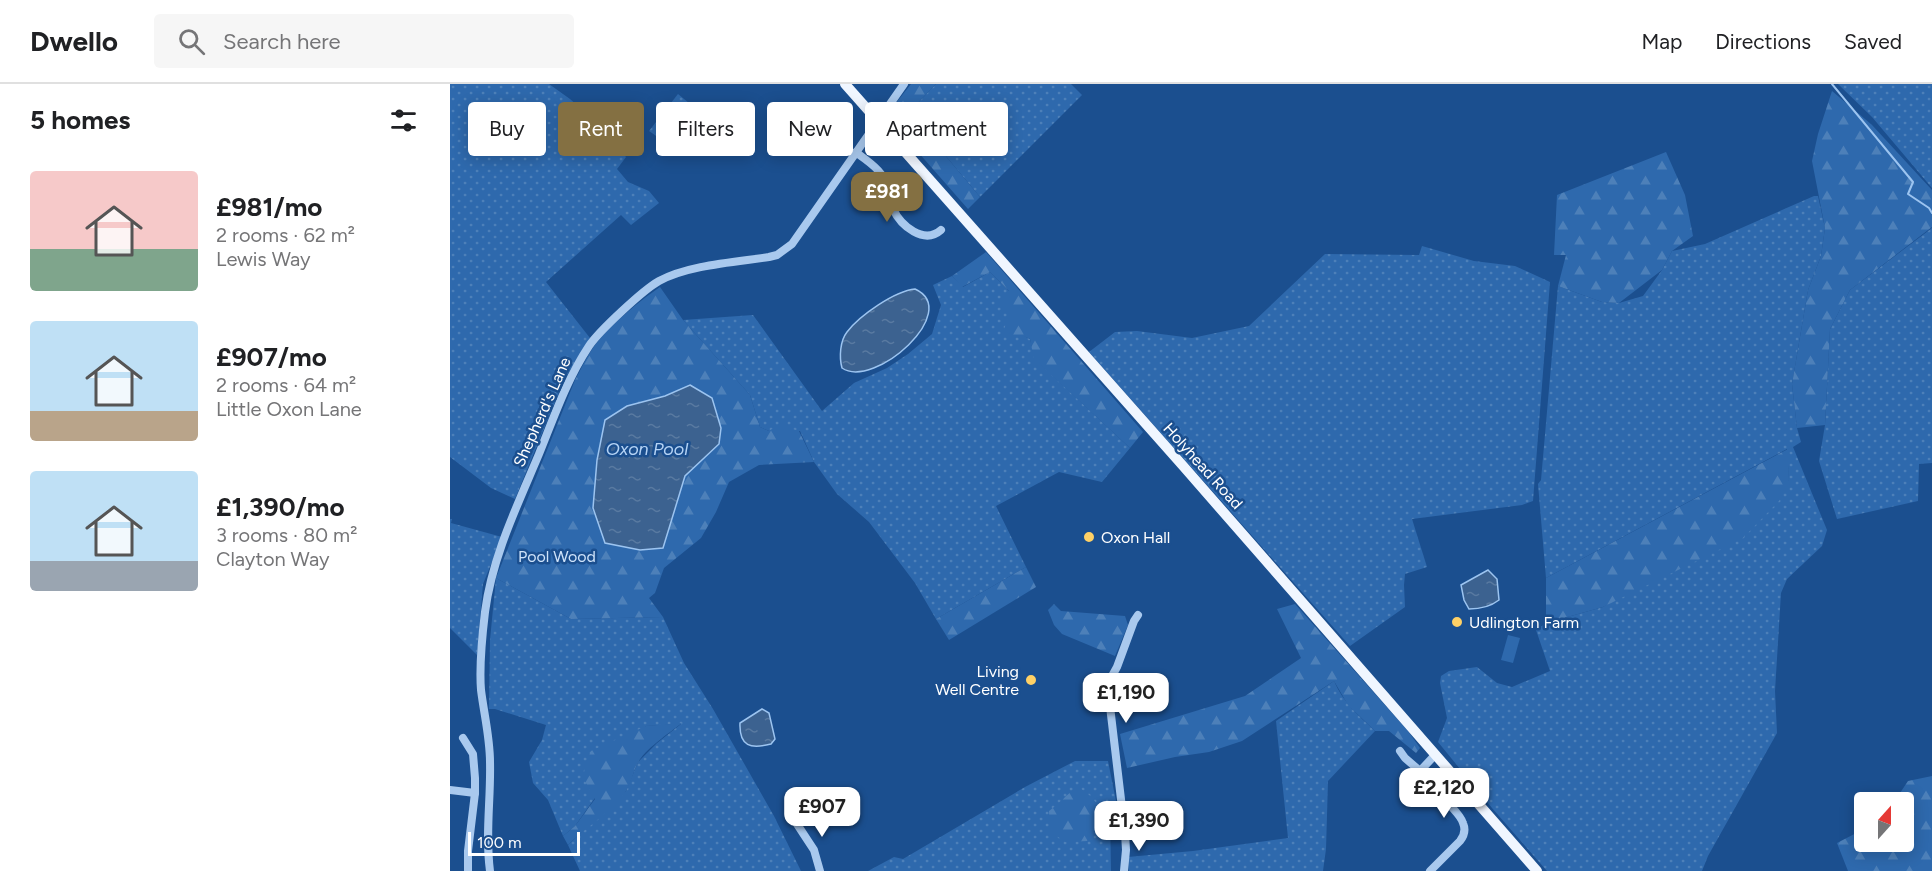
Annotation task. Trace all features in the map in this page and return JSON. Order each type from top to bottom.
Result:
[{"type":"main road","name":"Holyhead Road","points":[[845,84],[865,106]]},
{"type":"main road","name":"Holyhead Road","points":[[910,156],[1537,871]]},
{"type":"street","name":"Shepherd's Lane","points":[[890,102],[904,84]]},
{"type":"street","name":"Shepherd's Lane","points":[[490,871],[487,832],[490,759],[481,687],[485,611],[490,581],[569,381],[590,345],[604,329],[658,281],[684,271],[769,257],[785,249],[795,240],[865,138]]},
{"type":"street","points":[[856,152],[880,174],[886,184],[893,211],[911,230],[925,236],[938,233],[942,243]]},
{"type":"street","points":[[1124,871],[1125,833],[1109,698],[1110,683],[1138,615]]},
{"type":"street","points":[[463,738],[473,754],[475,793],[468,871]]},
{"type":"street","points":[[1400,751],[1420,771],[1423,779],[1460,816],[1464,827],[1460,842],[1430,871]]},
{"type":"street","points":[[1420,771],[1435,755]]},
{"type":"street","points":[[450,790],[475,793]]},
{"type":"street","points":[[793,818],[814,850],[820,871]]},
{"type":"green space","points":[[450,84],[549,84],[573,102],[558,102],[558,156],[625,156],[617,169],[628,182],[649,191],[659,203],[631,225],[621,215],[546,282],[590,338],[564,380],[515,499],[491,488],[450,457]]},
{"type":"green space","points":[[911,84],[936,84],[919,102],[897,102]]},
{"type":"green space","points":[[936,84],[1071,84],[1082,95],[980,197],[946,156],[1008,156],[1008,102],[919,102]]},
{"type":"green space","points":[[1838,84],[1932,84],[1932,188],[1872,117]]},
{"type":"green space","points":[[1832,91],[1872,125],[1932,190],[1932,227],[1850,290],[1830,329],[1825,425],[1797,428],[1792,384],[1808,290],[1821,256],[1825,228],[1812,161]]},
{"type":"green space","points":[[678,94],[688,102],[672,102]]},
{"type":"green space","points":[[656,122],[656,136],[649,131]]},
{"type":"green space","points":[[1666,152],[1685,195],[1693,236],[1672,251],[1662,270],[1619,303],[1602,302],[1558,286],[1566,255],[1554,255],[1557,195]]},
{"type":"green space","points":[[921,156],[946,156],[980,197],[968,209]]},
{"type":"green space","points":[[1818,196],[1825,228],[1821,256],[1808,290],[1792,384],[1797,428],[1801,442],[1793,447],[1827,530],[1822,546],[1787,579],[1781,593],[1775,691],[1777,733],[1708,856],[1702,871],[1547,871],[1438,742],[1447,718],[1440,683],[1441,676],[1449,671],[1477,667],[1497,683],[1512,687],[1550,671],[1536,630],[1546,623],[1603,607],[1789,480],[1787,449],[1546,578],[1538,484],[1541,480],[1558,286],[1602,302],[1619,303],[1643,296],[1662,270],[1672,251],[1705,244]]},
{"type":"green space","points":[[1932,228],[1932,463],[1919,464],[1918,501],[1837,519],[1819,461],[1825,425],[1830,329],[1850,290]]},
{"type":"green space","points":[[1422,246],[1474,261],[1515,266],[1550,282],[1533,501],[1522,505],[1412,519],[1427,567],[1405,574],[1405,607],[1350,646],[1089,352],[1115,332],[1137,331],[1192,338],[1249,326],[1325,254],[1419,255]]},
{"type":"green space","points":[[986,252],[1143,432],[1130,448],[1034,359],[1030,339],[1021,335],[1011,338],[1004,329],[1009,316],[998,305],[1009,291],[990,272],[962,287],[952,276]]},
{"type":"green space","points":[[990,272],[1009,291],[1009,306],[1014,325],[1030,339],[1035,359],[1130,448],[1102,482],[1059,472],[996,506],[1026,567],[936,619],[915,583],[869,522],[837,494],[814,462],[800,431],[769,431],[760,427],[750,395],[683,320],[753,315],[822,411],[854,383],[887,368],[932,334],[941,305],[933,285],[952,276],[963,287]]},
{"type":"green space","name":"Pool Wood","points":[[660,287],[683,320],[750,395],[760,427],[769,431],[778,425],[799,431],[814,462],[759,465],[729,482],[701,538],[664,568],[655,593],[649,598],[663,617],[571,619],[496,578],[575,380],[597,343],[622,316]],"holes":[[[690,385],[719,444],[685,476],[663,548],[627,406],[665,396]]]},
{"type":"green space","points":[[1788,449],[1789,480],[1779,501],[1743,538],[1603,607],[1546,623],[1546,578]]},
{"type":"green space","points":[[450,519],[452,519],[451,523],[502,537],[483,584],[477,655],[450,628]]},
{"type":"green space","points":[[1026,567],[1036,587],[949,640],[936,619]]},
{"type":"green space","points":[[496,578],[571,619],[663,617],[684,663],[774,816],[801,871],[580,871],[568,845],[626,791],[638,762],[681,724],[646,726],[575,826],[563,836],[548,800],[533,783],[529,762],[542,740],[546,725],[489,709],[490,640]]},
{"type":"green space","points":[[1054,604],[1061,611],[1125,616],[1128,625],[1115,656],[1062,634],[1054,625],[1048,610]]},
{"type":"green space","points":[[1295,604],[1408,731],[1420,748],[1416,753],[1389,731],[1375,731],[1348,705],[1334,681],[1242,741],[1209,752],[1127,768],[1120,734],[1245,696],[1301,658],[1277,609]]},
{"type":"green space","points":[[1508,635],[1520,638],[1513,663],[1501,660]]},
{"type":"green space","points":[[1334,681],[1346,702],[1375,731],[1328,781],[1323,871],[1129,871],[1128,857],[1288,838],[1276,721]]},
{"type":"green space","points":[[682,723],[645,753],[637,764],[628,788],[615,805],[568,845],[563,836],[575,826],[595,799],[584,776],[591,751],[646,726]]},
{"type":"green space","points":[[1075,761],[1108,761],[1117,806],[1110,815],[1111,871],[868,871],[894,857],[903,859],[1025,787]]},
{"type":"green space","points":[[1932,776],[1932,871],[1848,871],[1837,843],[1854,834],[1854,852],[1914,852],[1914,792],[1901,792],[1908,781]]},
{"type":"green space","points":[[1077,787],[1094,800],[1105,819],[1087,841],[1066,842],[1050,832],[1049,811]]},
{"type":"water","points":[[915,289],[927,300],[928,314],[921,329],[908,345],[892,358],[874,368],[856,372],[842,368],[840,354],[842,344],[853,325],[888,299]]},
{"type":"water","name":"Oxon Pool","points":[[690,385],[712,398],[721,428],[719,444],[685,476],[663,548],[640,550],[605,543],[593,508],[597,460],[605,420],[627,406],[665,396]]},
{"type":"water","points":[[1488,570],[1497,579],[1499,600],[1485,607],[1469,609],[1464,600],[1461,585]]},
{"type":"water","points":[[762,709],[769,713],[775,739],[771,744],[752,746],[744,742],[740,723]]},
{"type":"waterway","points":[[1832,84],[1913,182],[1908,194],[1929,208],[1932,213]]},
{"type":"place","name":"Oxon Hall","points":[[1089,537]]},
{"type":"place","name":"Udlington Farm","points":[[1457,622]]},
{"type":"place","name":"Living Well Centre","points":[[1031,680]]}]
